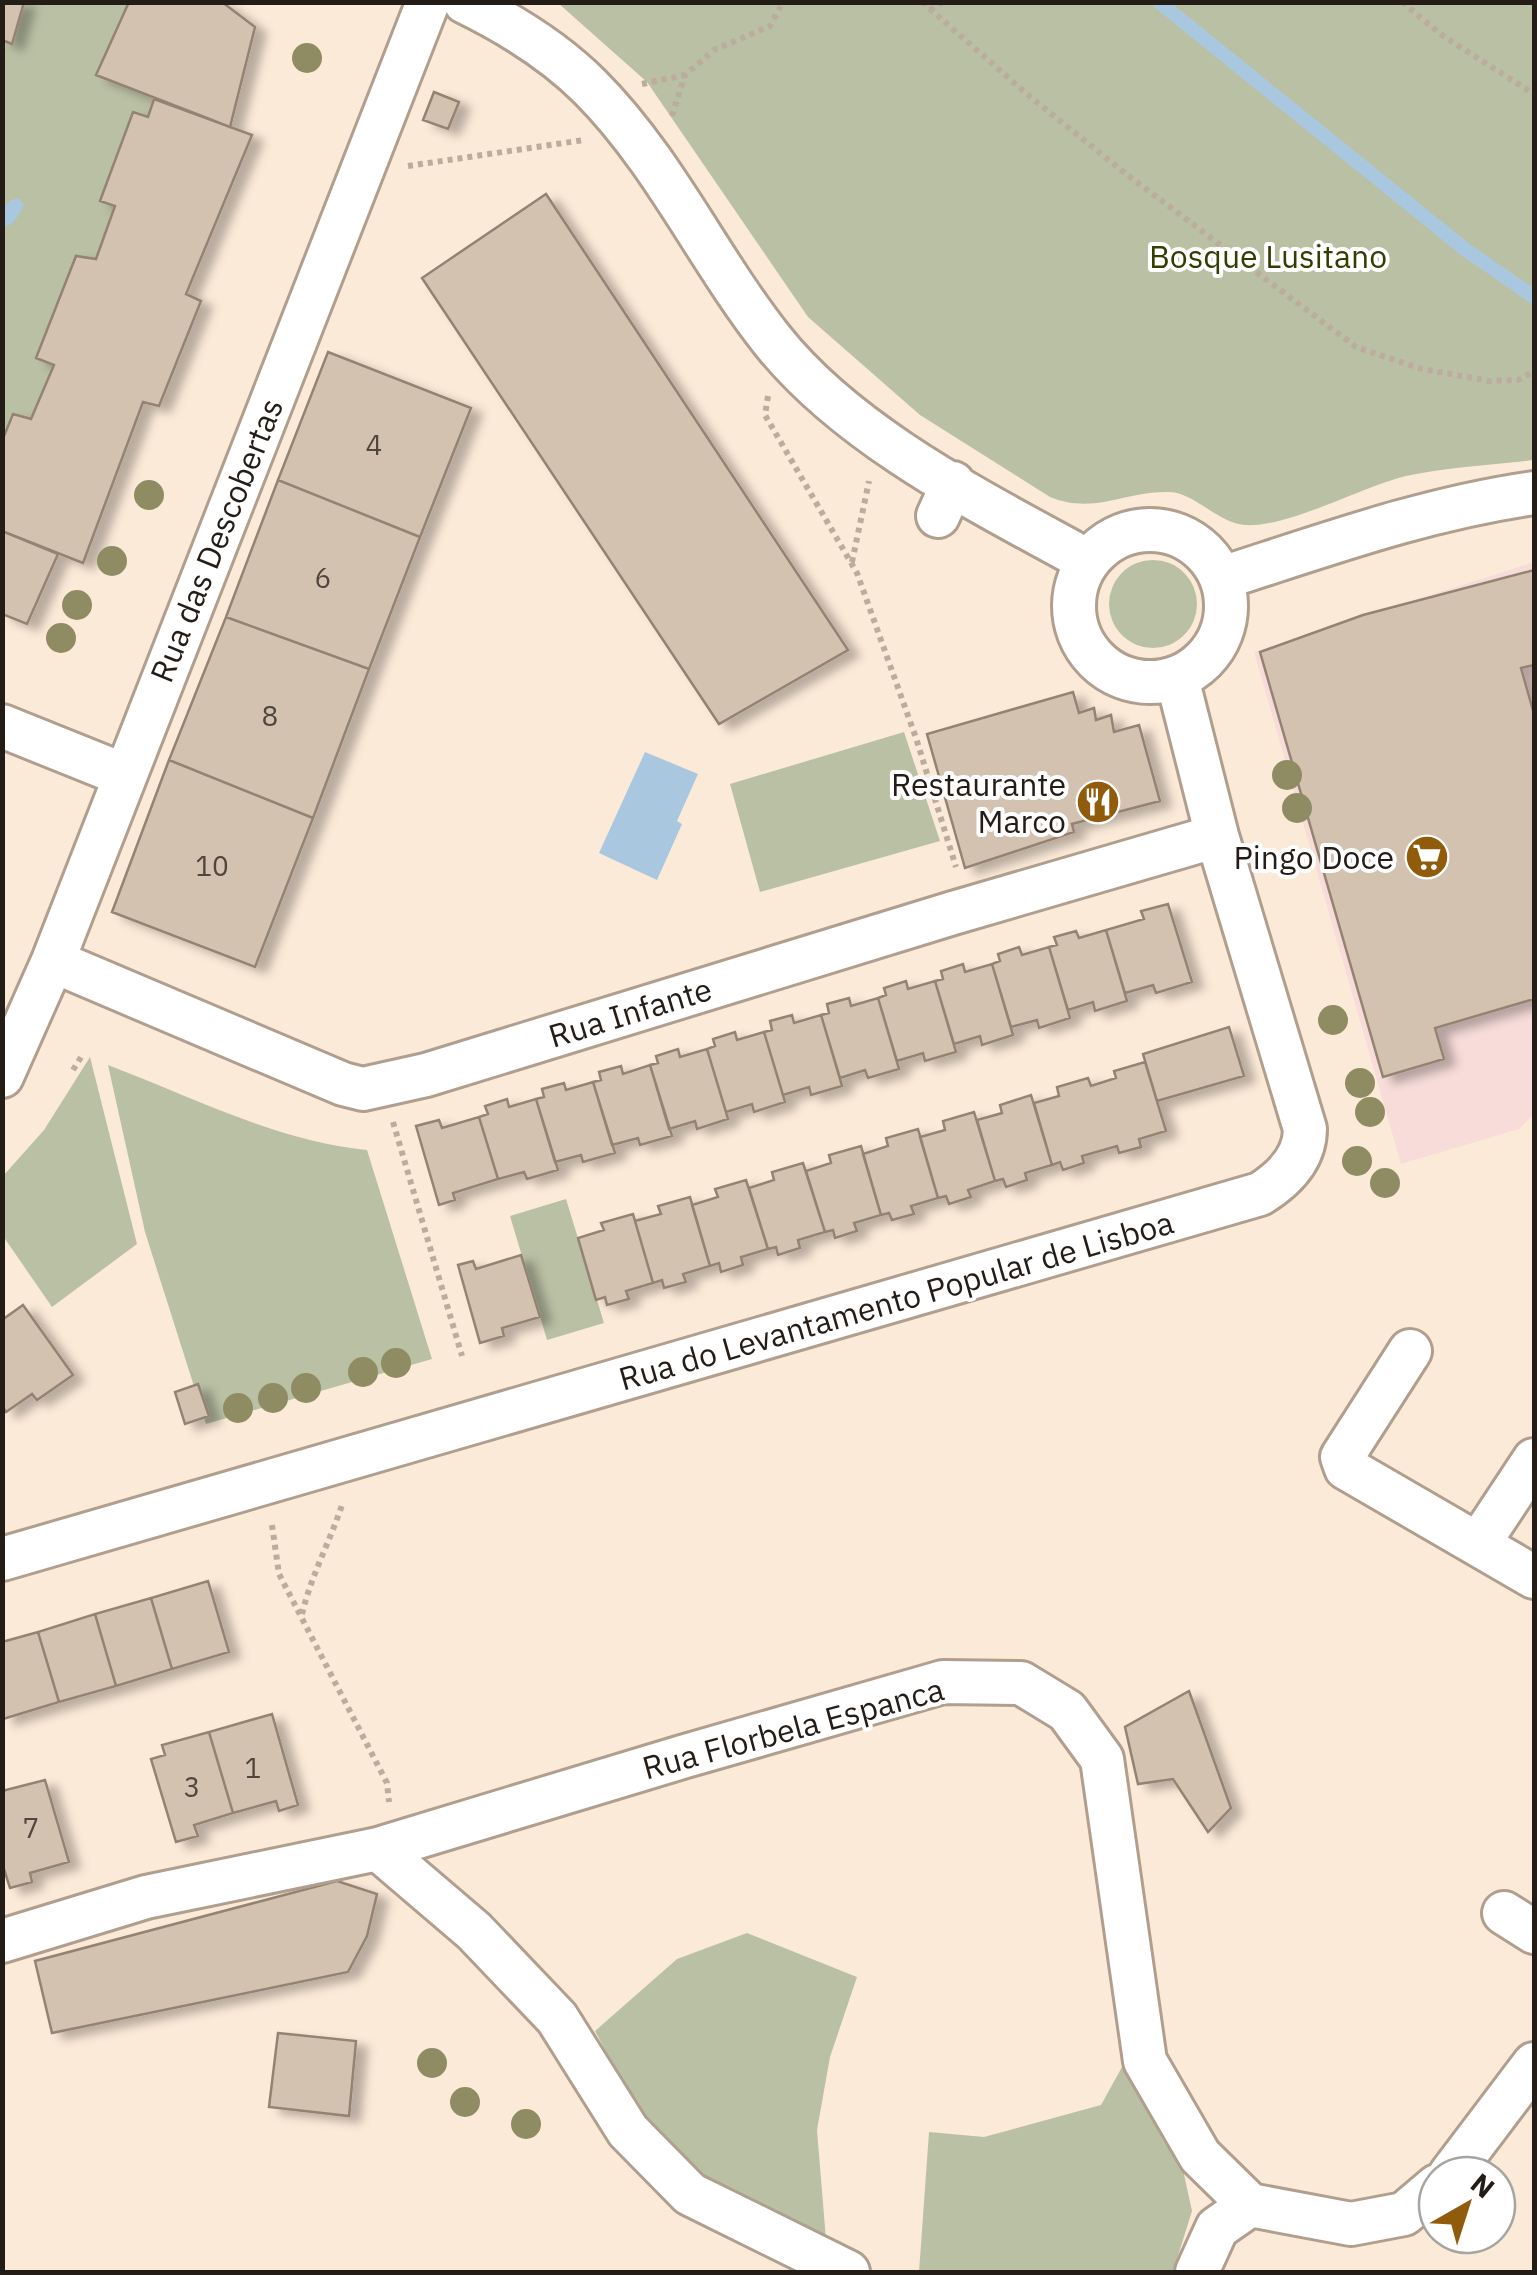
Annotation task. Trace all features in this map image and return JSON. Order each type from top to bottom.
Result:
[{"type":"street","name":"Rua das Descobertas","points":[[2,1076],[53,961],[428,2]]},
{"type":"street","points":[[464,2],[541,45],[590,87],[636,141],[773,341],[828,398],[892,446],[946,500],[1088,561]]},
{"type":"street","points":[[1222,578],[1364,532],[1485,500],[1534,493]]},
{"type":"street","points":[[1149,529],[1172,532],[1193,542],[1210,558],[1222,578],[1227,603],[1224,627],[1214,649],[1198,667],[1177,678],[1156,683],[1114,674],[1083,643],[1075,623],[1078,580],[1088,561],[1104,544],[1126,533],[1149,529]]},
{"type":"street","name":"Rua do Levantamento Popular de Lisboa","points":[[2,1558],[1260,1194],[1276,1184],[1298,1156],[1305,1142],[1305,1129],[1217,836],[1177,678]]},
{"type":"street","points":[[2,726],[124,775]]},
{"type":"street","name":"Rua Infante","points":[[53,961],[342,1084],[363,1089],[426,1075],[953,912],[1217,836]]},
{"type":"street","points":[[1410,1351],[1342,1457],[1346,1468],[1534,1578]]},
{"type":"street","points":[[1479,1543],[1534,1460]]},
{"type":"street","name":"Rua Florbela Espanca","points":[[2,1940],[146,1897],[391,1845],[942,1682],[1021,1683],[1067,1711],[1102,1758],[1145,2061],[1200,2156],[1250,2205]]},
{"type":"street","points":[[391,1845],[557,2018],[628,2131],[690,2194],[848,2272]]},
{"type":"street","points":[[1465,2155],[1534,2064]]},
{"type":"street","points":[[1198,2272],[1217,2228],[1250,2205],[1351,2224],[1404,2214],[1417,2203]]},
{"type":"path","points":[[635,85],[685,75],[714,50],[770,26],[783,2]]},
{"type":"path","points":[[922,2],[1126,174],[1356,347],[1422,368],[1489,380],[1518,380],[1534,371]]},
{"type":"path","points":[[930,10],[944,2]]},
{"type":"path","points":[[1402,2],[1443,36],[1534,94]]},
{"type":"path","points":[[669,128],[685,75]]},
{"type":"path","points":[[392,169],[588,139]]},
{"type":"path","points":[[768,390],[764,415],[852,563],[916,738],[960,880]]},
{"type":"path","points":[[852,563],[871,475]]},
{"type":"path","points":[[72,1070],[83,1054]]},
{"type":"path","points":[[390,1108],[462,1356]]},
{"type":"path","points":[[302,1615],[342,1505]]},
{"type":"path","points":[[272,1525],[279,1574],[386,1783],[391,1845]]},
{"type":"shaded area","name":"Pingo Doce","points":[[1534,562],[1534,1114],[1519,1129],[1401,1164],[1254,652]]},
{"type":"green space","points":[[24,3],[129,3],[96,74],[154,99],[148,117],[132,112],[100,200],[115,206],[96,259],[76,256],[36,357],[54,365],[31,419],[3,441],[3,40],[13,43]]},
{"type":"green space","name":"Bosque Lusitano","points":[[558,3],[1534,3],[1534,460],[1406,476],[1303,514],[1262,524],[1235,523],[1188,497],[1169,492],[1081,504],[1050,497],[920,415],[808,317],[647,82]]},
{"type":"green space","points":[[1153,560],[1184,573],[1197,604],[1184,635],[1153,648],[1122,635],[1109,604],[1122,573]]},
{"type":"green space","points":[[904,732],[940,841],[760,892],[730,784]]},
{"type":"green space","points":[[90,1057],[137,1244],[52,1307],[3,1236],[3,1176],[44,1130]]},
{"type":"green space","points":[[108,1065],[268,1128],[367,1150],[432,1359],[206,1424],[145,1232]]},
{"type":"green space","points":[[566,1199],[604,1323],[547,1340],[510,1216]]},
{"type":"green space","points":[[747,1933],[857,1977],[830,2057],[817,2130],[827,2252],[711,2182],[653,2139],[595,2031],[677,1959]]},
{"type":"green space","points":[[1127,2058],[1180,2156],[1192,2211],[1173,2272],[919,2272],[929,2132],[984,2137],[1101,2105]]},
{"type":"water","points":[[19,198],[24,205],[13,222],[3,227],[3,209]]},
{"type":"water","points":[[645,752],[698,774],[677,821],[682,824],[657,880],[599,853]]},
{"type":"building","points":[[2,2],[24,2],[12,44],[2,40]]},
{"type":"building","points":[[129,2],[222,2],[255,27],[230,127],[96,75]]},
{"type":"building","points":[[434,92],[459,102],[448,129],[423,120]]},
{"type":"building","points":[[154,99],[252,135],[186,294],[201,301],[159,406],[143,402],[83,563],[2,531],[2,441],[13,414],[31,419],[54,365],[36,358],[76,256],[96,259],[115,206],[100,201],[133,112],[148,117]]},
{"type":"building","points":[[546,194],[848,650],[719,724],[422,278]]},
{"type":"building","points":[[328,352],[471,408],[420,537],[278,480]]},
{"type":"building","points":[[278,480],[420,537],[369,669],[226,617]]},
{"type":"building","points":[[2,531],[58,554],[27,624],[2,614]]},
{"type":"building","name":"Pingo Doce","points":[[1534,570],[1534,665],[1521,668],[1534,714],[1534,999],[1435,1028],[1444,1059],[1383,1077],[1260,652],[1363,615]]},
{"type":"building","points":[[226,617],[369,669],[313,818],[169,760]]},
{"type":"building","points":[[1073,692],[1079,713],[1094,708],[1096,720],[1111,715],[1114,732],[1139,725],[1160,801],[1072,824],[1074,832],[965,868],[927,734]]},
{"type":"building","points":[[169,760],[313,818],[255,967],[112,912]]},
{"type":"building","points":[[1168,904],[1192,982],[1156,993],[1153,985],[1125,993],[1106,930],[1144,919],[1141,911]]},
{"type":"building","points":[[1106,930],[1127,1001],[1095,1011],[1093,1002],[1068,1010],[1049,947],[1057,945],[1054,937],[1076,931],[1079,938]]},
{"type":"building","points":[[1019,947],[1022,955],[1049,947],[1070,1018],[1039,1028],[1037,1020],[1011,1027],[992,964],[1000,961],[998,954]]},
{"type":"building","points":[[963,964],[965,972],[992,964],[1013,1035],[982,1045],[980,1036],[954,1044],[935,981],[943,979],[941,971]]},
{"type":"building","points":[[906,981],[908,989],[935,981],[956,1052],[925,1061],[923,1053],[897,1061],[878,998],[886,995],[884,988]]},
{"type":"building","points":[[849,998],[851,1006],[878,998],[899,1069],[868,1078],[865,1070],[840,1078],[821,1015],[829,1013],[827,1004]]},
{"type":"building","points":[[792,1015],[794,1023],[821,1015],[842,1086],[811,1095],[809,1087],[783,1095],[764,1032],[772,1030],[770,1021]]},
{"type":"building","points":[[1229,1027],[1244,1076],[1157,1101],[1143,1054]]},
{"type":"building","points":[[735,1032],[737,1040],[764,1032],[785,1102],[754,1112],[752,1104],[726,1112],[707,1049],[715,1046],[713,1039]]},
{"type":"building","points":[[678,1049],[680,1057],[707,1049],[728,1119],[697,1129],[695,1121],[669,1129],[650,1065],[658,1063],[656,1056]]},
{"type":"building","points":[[1145,1062],[1166,1131],[1139,1139],[1141,1147],[1119,1153],[1117,1146],[1082,1156],[1084,1163],[1063,1170],[1060,1162],[1052,1165],[1034,1103],[1059,1096],[1057,1087],[1088,1078],[1091,1086],[1116,1078],[1114,1071]]},
{"type":"building","points":[[650,1065],[672,1136],[640,1145],[638,1138],[612,1145],[593,1082],[601,1080],[599,1072],[621,1066],[623,1074]]},
{"type":"building","points":[[593,1082],[615,1153],[583,1162],[581,1155],[555,1162],[536,1099],[544,1097],[542,1089],[564,1083],[566,1090]]},
{"type":"building","points":[[1031,1095],[1052,1165],[1025,1173],[1027,1180],[1006,1187],[1003,1179],[995,1181],[977,1120],[1002,1113],[1000,1105]]},
{"type":"building","points":[[507,1099],[509,1107],[536,1099],[558,1170],[527,1179],[524,1172],[498,1179],[479,1117],[488,1114],[485,1106]]},
{"type":"building","points":[[974,1112],[995,1181],[968,1190],[971,1197],[949,1204],[946,1196],[938,1198],[920,1137],[945,1130],[943,1121]]},
{"type":"building","points":[[479,1117],[498,1179],[453,1193],[455,1200],[439,1205],[416,1126],[439,1120],[442,1128]]},
{"type":"building","points":[[918,1129],[938,1198],[911,1206],[914,1214],[892,1220],[889,1213],[881,1215],[863,1154],[888,1146],[886,1138]]},
{"type":"building","points":[[861,1146],[881,1215],[854,1223],[857,1231],[835,1238],[833,1230],[825,1232],[806,1171],[831,1163],[829,1155]]},
{"type":"building","points":[[803,1163],[825,1232],[798,1240],[800,1248],[778,1255],[776,1247],[768,1249],[749,1188],[774,1180],[772,1172]]},
{"type":"building","points":[[746,1180],[768,1249],[741,1257],[743,1265],[721,1272],[719,1263],[710,1266],[692,1205],[718,1197],[715,1189]]},
{"type":"building","points":[[690,1197],[710,1266],[683,1274],[686,1282],[664,1288],[662,1280],[653,1283],[635,1221],[661,1214],[658,1206]]},
{"type":"building","points":[[633,1214],[653,1283],[626,1291],[629,1299],[607,1305],[605,1297],[596,1300],[578,1238],[604,1230],[601,1223]]},
{"type":"building","points":[[521,1255],[540,1317],[502,1328],[504,1336],[480,1343],[458,1265],[473,1261],[476,1269]]},
{"type":"building","points":[[23,1305],[73,1375],[37,1400],[32,1394],[6,1412],[2,1406],[2,1320]]},
{"type":"building","points":[[198,1384],[209,1416],[185,1424],[175,1392]]},
{"type":"building","points":[[208,1581],[229,1652],[172,1669],[151,1598]]},
{"type":"building","points":[[151,1598],[172,1669],[116,1686],[95,1614]]},
{"type":"building","points":[[95,1614],[116,1686],[59,1702],[38,1632]]},
{"type":"building","points":[[38,1632],[59,1702],[3,1719],[2,1642]]},
{"type":"building","points":[[1189,1691],[1231,1808],[1208,1832],[1173,1779],[1138,1784],[1125,1727]]},
{"type":"building","points":[[272,1714],[298,1805],[279,1811],[276,1801],[233,1813],[209,1732]]},
{"type":"building","points":[[209,1732],[233,1813],[194,1825],[198,1836],[176,1842],[151,1759],[165,1755],[162,1745]]},
{"type":"building","points":[[45,1780],[69,1862],[30,1873],[32,1882],[10,1888],[2,1863],[2,1791]]},
{"type":"building","points":[[337,1881],[377,1894],[367,1936],[348,1972],[52,2033],[35,1961]]},
{"type":"building","points":[[278,2033],[356,2041],[349,2116],[269,2107]]},
{"type":"waterway","points":[[1159,2],[1466,250],[1534,297]]},
{"type":"place","name":"Restaurante Marco","points":[[1098,802]]},
{"type":"place","name":"Pingo Doce","points":[[1427,857]]}]
